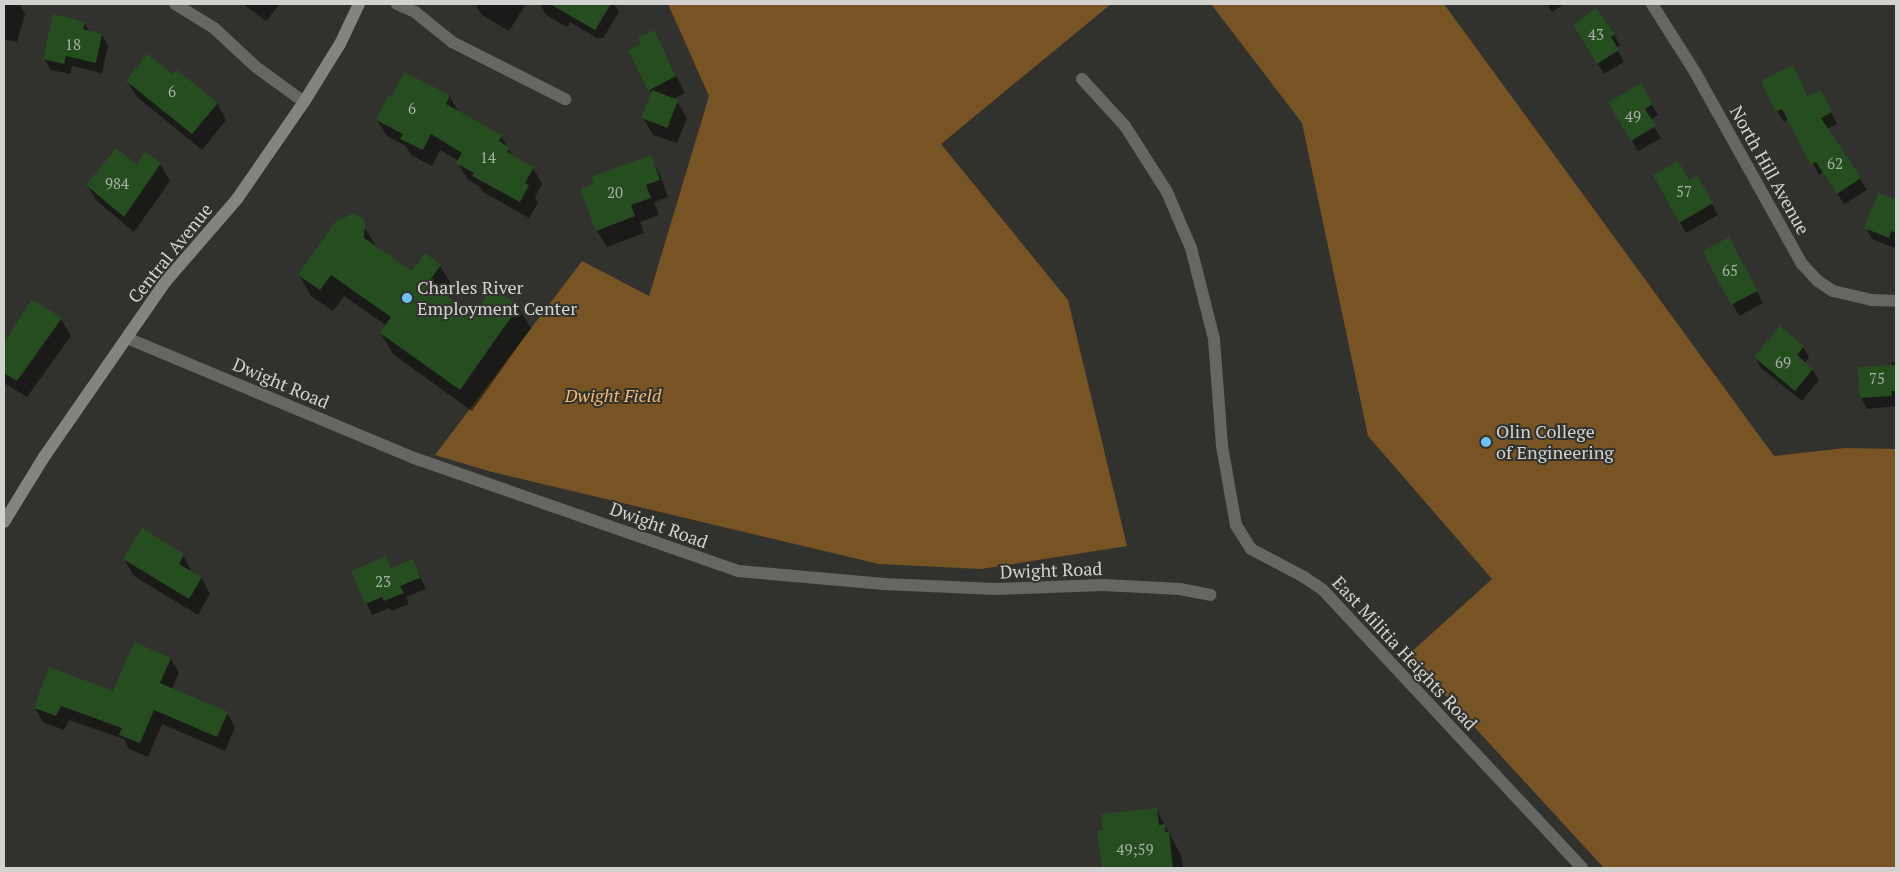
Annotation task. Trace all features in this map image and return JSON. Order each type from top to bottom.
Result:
[{"type":"main road","name":"Central Avenue","points":[[4,522],[44,457],[166,281],[237,199],[304,102],[340,44],[360,4]]},
{"type":"street","points":[[175,4],[214,28],[256,67],[304,102]]},
{"type":"street","points":[[397,4],[415,12],[460,46],[565,99]]},
{"type":"street","name":"North Hill Avenue","points":[[1652,4],[1695,72],[1802,264],[1818,281],[1833,291],[1871,300],[1896,301]]},
{"type":"street","name":"East Militia Heights Road","points":[[1082,79],[1125,126],[1167,192],[1191,248],[1214,338],[1222,446],[1236,525],[1251,549],[1304,577],[1323,590],[1582,868]]},
{"type":"street","name":"Dwight Road","points":[[127,338],[414,458],[738,571],[894,584],[996,589],[1103,585],[1180,589],[1210,595]]},
{"type":"green space","name":"Dwight Field","points":[[668,4],[1111,4],[941,144],[1068,300],[1127,546],[981,569],[879,564],[492,472],[435,455],[582,261],[649,296],[709,96]]},
{"type":"green space","name":"Olin College of Engineering","points":[[1211,4],[1444,4],[1774,456],[1845,448],[1896,449],[1896,868],[1604,868],[1408,655],[1492,579],[1368,436],[1302,123]]},
{"type":"building","points":[[550,4],[611,4],[595,30]]},
{"type":"building","points":[[1596,8],[1615,34],[1611,37],[1619,50],[1597,64],[1573,25]]},
{"type":"building","points":[[53,14],[85,22],[83,29],[102,34],[96,63],[66,56],[64,64],[43,59]]},
{"type":"building","points":[[654,30],[676,76],[648,91],[628,50],[641,44],[638,38]]},
{"type":"building","points":[[147,54],[173,74],[177,70],[218,103],[192,134],[126,81]]},
{"type":"building","points":[[1793,65],[1808,96],[1821,90],[1832,112],[1821,118],[1861,178],[1837,194],[1816,162],[1811,165],[1782,109],[1776,112],[1761,81]]},
{"type":"building","points":[[404,72],[450,95],[446,104],[502,135],[499,141],[510,148],[507,152],[534,167],[525,183],[529,185],[520,202],[472,176],[474,173],[456,163],[462,153],[431,134],[423,150],[400,139],[403,134],[376,120],[388,96],[391,97]]},
{"type":"building","points":[[1641,83],[1653,104],[1645,109],[1656,126],[1631,141],[1608,103]]},
{"type":"building","points":[[652,90],[678,100],[667,128],[641,118]]},
{"type":"building","points":[[116,148],[136,164],[145,152],[161,163],[124,217],[86,185]]},
{"type":"building","points":[[651,155],[660,180],[646,185],[651,198],[631,205],[635,216],[596,231],[580,189],[594,184],[591,177]]},
{"type":"building","points":[[1678,161],[1689,180],[1697,176],[1713,203],[1679,223],[1653,175]]},
{"type":"building","points":[[1878,193],[1896,199],[1896,233],[1891,231],[1889,238],[1864,228]]},
{"type":"building","name":"Charles River Employment Center","points":[[352,213],[363,218],[365,224],[364,238],[412,271],[425,253],[441,265],[428,283],[473,315],[493,287],[519,306],[460,390],[380,333],[391,317],[331,275],[320,290],[298,275],[335,222]]},
{"type":"building","points":[[1729,237],[1758,291],[1731,305],[1703,251]]},
{"type":"building","points":[[32,299],[62,318],[17,381],[4,373],[4,343]]},
{"type":"building","points":[[1780,326],[1804,346],[1797,355],[1813,369],[1795,391],[1754,357]]},
{"type":"building","points":[[1896,365],[1896,391],[1891,391],[1892,396],[1860,398],[1857,367]]},
{"type":"building","points":[[142,528],[184,554],[179,564],[202,577],[189,599],[123,559]]},
{"type":"building","points":[[386,556],[391,568],[413,559],[420,578],[400,586],[404,593],[384,601],[382,597],[365,604],[351,571]]},
{"type":"building","points":[[134,642],[171,658],[160,683],[228,712],[217,737],[154,710],[140,743],[119,735],[122,728],[61,706],[56,716],[34,708],[49,667],[113,691]]},
{"type":"building","points":[[1157,808],[1159,825],[1165,824],[1165,832],[1169,832],[1173,868],[1102,868],[1097,831],[1103,830],[1101,814]]},
{"type":"place","name":"Charles River Employment Center","points":[[407,298]]},
{"type":"place","name":"Olin College of Engineering","points":[[1486,442]]}]
